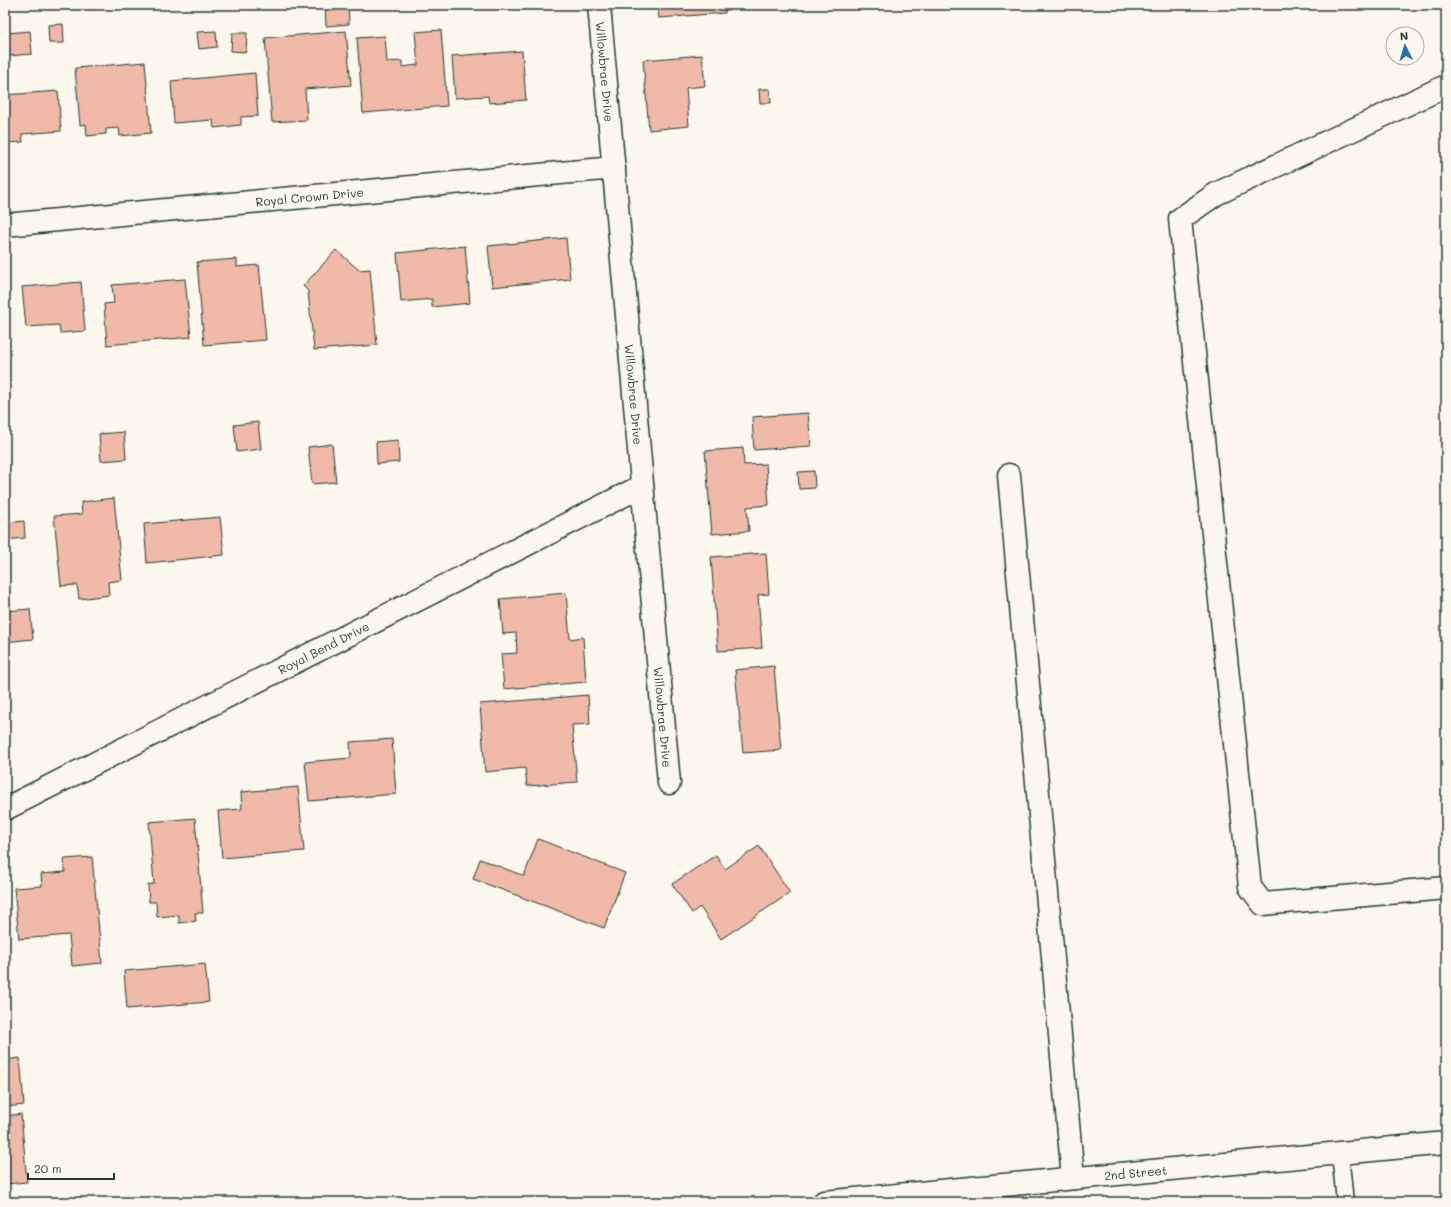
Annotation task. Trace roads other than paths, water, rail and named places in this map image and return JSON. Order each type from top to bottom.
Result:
[{"type":"street","name":"Willowbrae Drive","points":[[600,5],[669,783]]},
{"type":"street","points":[[1446,86],[1216,194],[1180,219],[1250,887],[1263,904],[1446,888]]},
{"type":"street","name":"Royal Crown Drive","points":[[5,225],[614,168]]},
{"type":"street","points":[[1009,475],[1073,1178]]},
{"type":"street","name":"Royal Bend Drive","points":[[5,808],[642,486]]},
{"type":"street","name":"2nd Street","points":[[824,1202],[919,1198],[1073,1178],[1446,1143]]},
{"type":"lane","points":[[1340,1153],[1344,1202]]}]
